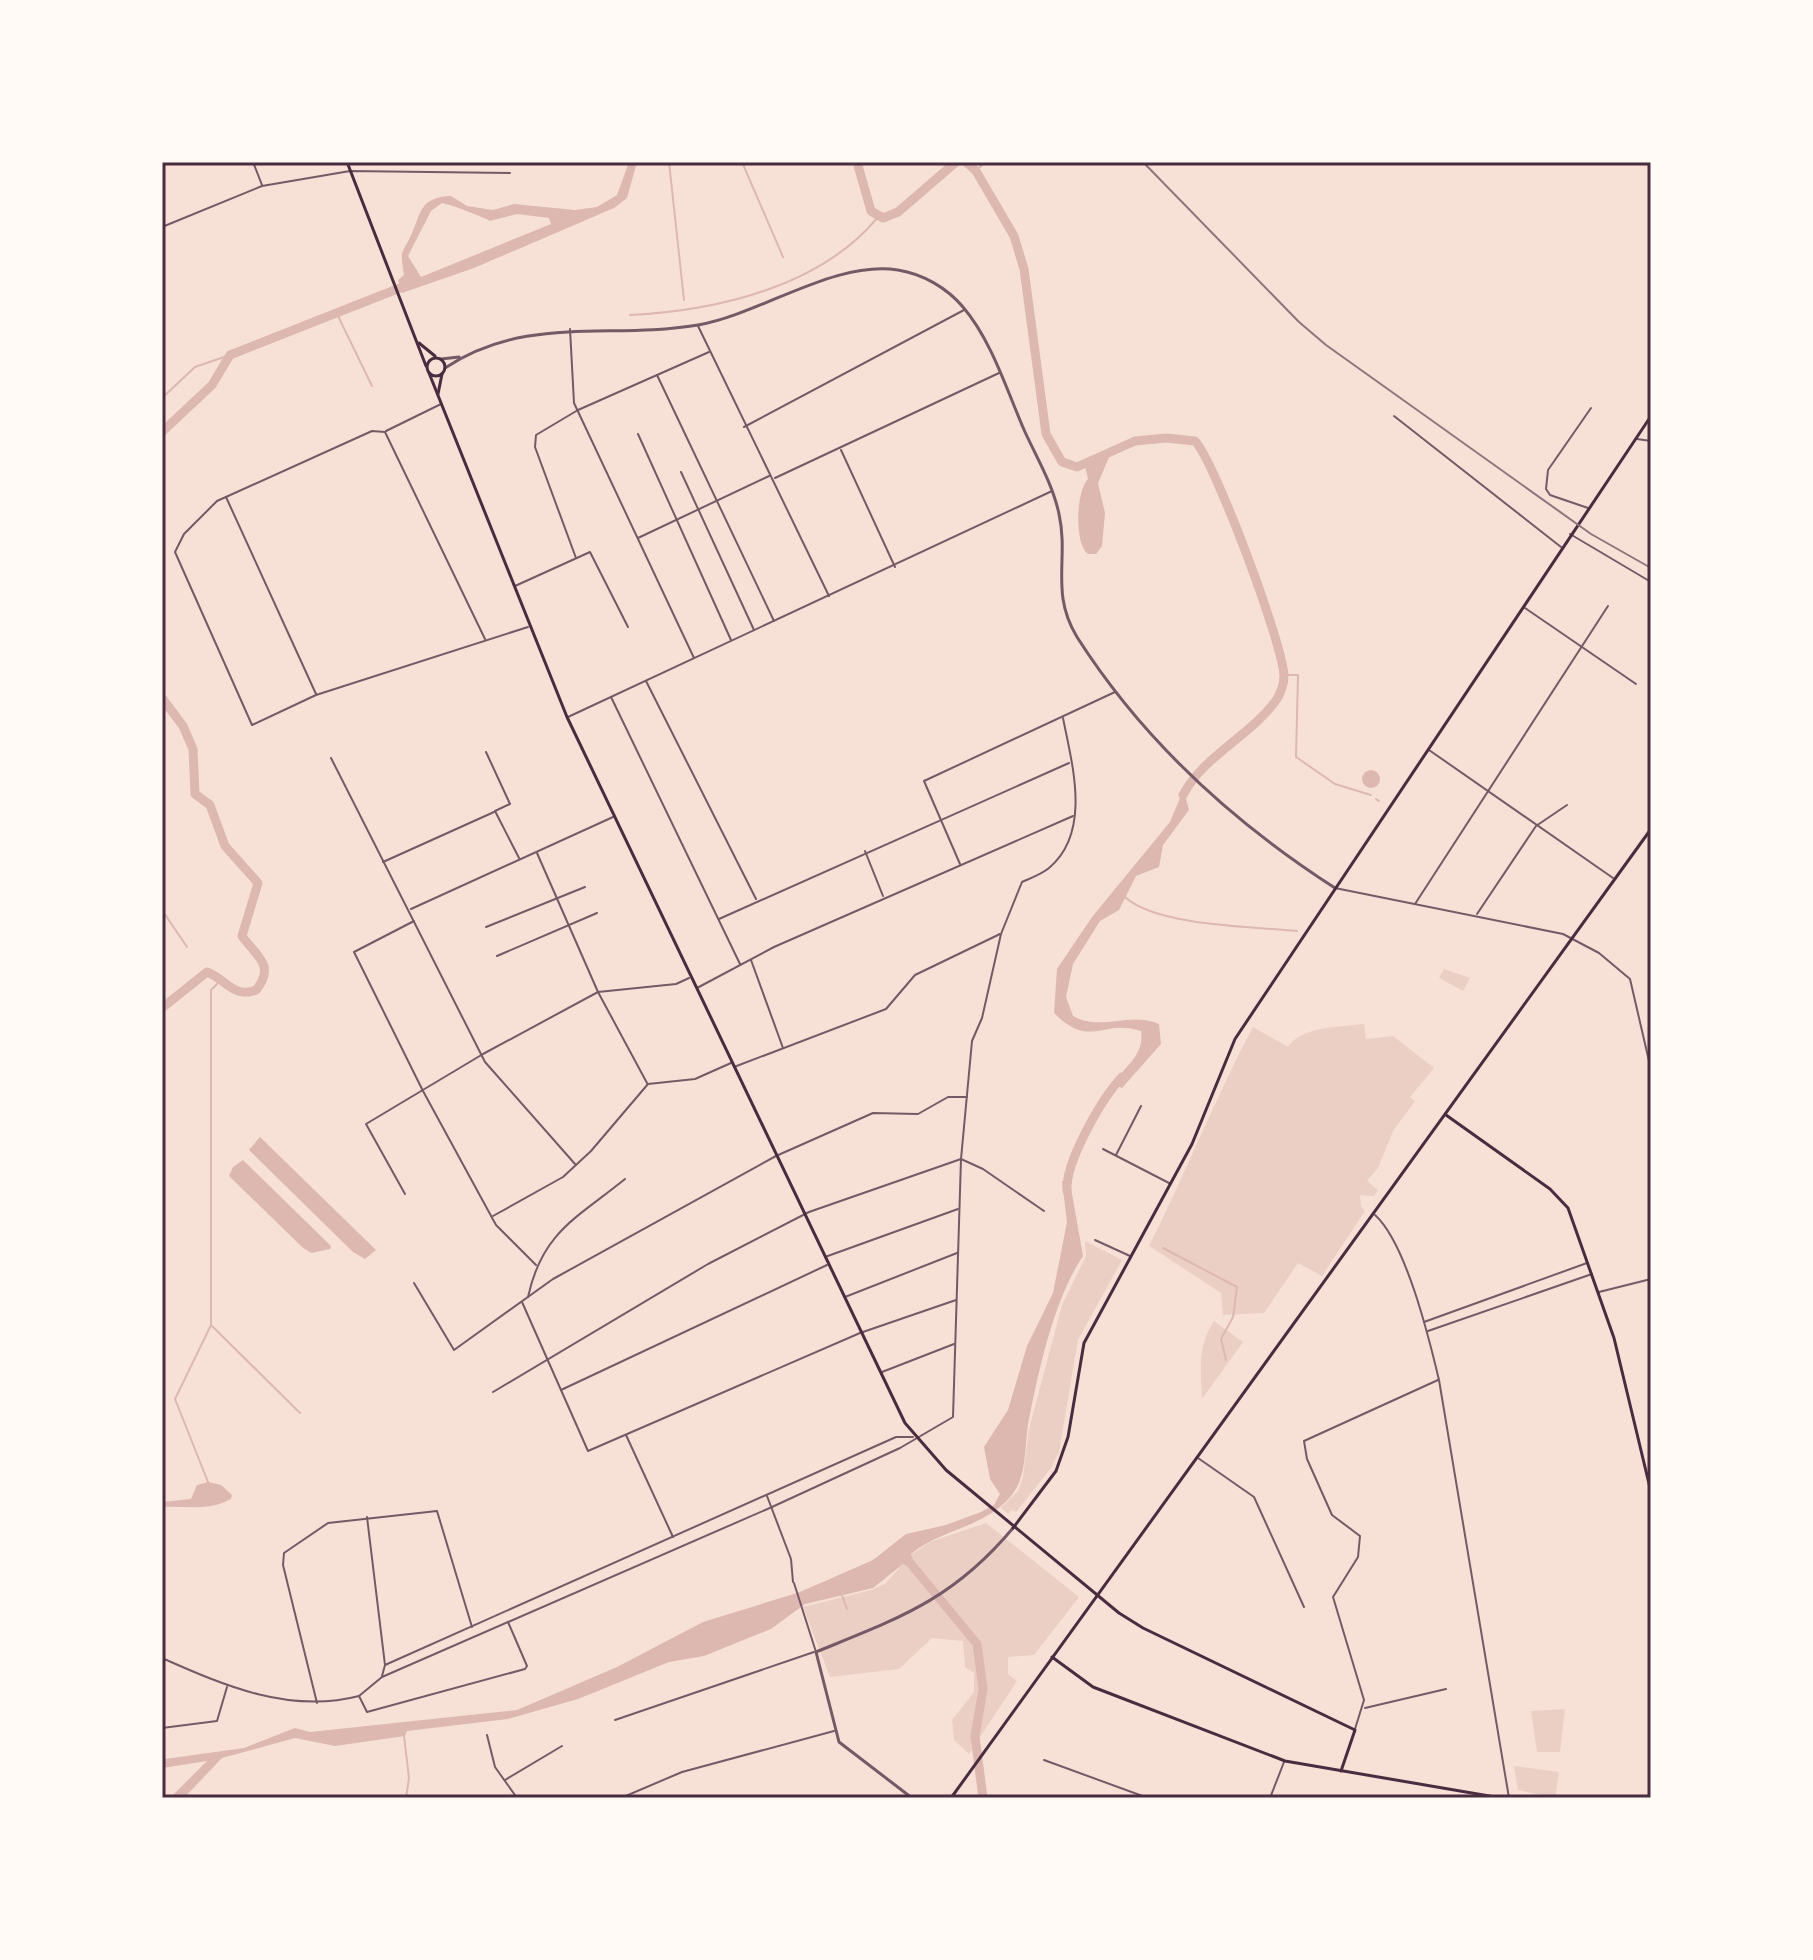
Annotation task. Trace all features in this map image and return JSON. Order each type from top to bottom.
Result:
[{"type":"main road","points":[[347,162],[567,717],[843,1298],[914,1437],[946,1470],[1013,1528],[1096,1596],[1143,1628],[1355,1730],[1341,1771]]},
{"type":"main road","points":[[415,339],[440,358],[445,368],[439,398]]},
{"type":"main road","points":[[426,366],[430,359],[440,358]]},
{"type":"main road","points":[[429,373],[435,376],[442,373]]},
{"type":"main road","points":[[1013,1528],[1046,1485],[1063,1455],[1084,1343],[1192,1144],[1235,1039],[1651,416]]},
{"type":"main road","points":[[951,1798],[1446,1115],[1570,937],[1651,829]]},
{"type":"main road","points":[[1446,1115],[1565,1203],[1614,1338],[1651,1492]]},
{"type":"main road","points":[[1052,1657],[1093,1687],[1285,1761],[1501,1798]]},
{"type":"street","points":[[253,162],[262,186]]},
{"type":"street","points":[[162,227],[262,186],[350,171],[510,173]]},
{"type":"street","points":[[445,368],[462,357],[526,335],[570,329],[698,325],[757,308],[838,277],[876,269],[912,273],[930,281],[965,309],[999,373],[1052,491],[1062,531],[1059,582],[1065,611],[1077,637],[1116,691],[1177,762],[1291,859],[1335,888],[1570,937],[1622,969],[1630,979],[1649,1061]]},
{"type":"street","points":[[744,427],[965,309]]},
{"type":"street","points":[[698,325],[744,427],[769,476],[774,479],[829,597]]},
{"type":"street","points":[[570,329],[571,391],[578,410],[694,659]]},
{"type":"street","points":[[576,558],[534,441],[542,430],[578,410],[709,352]]},
{"type":"street","points":[[440,358],[462,357]]},
{"type":"street","points":[[774,479],[999,373]]},
{"type":"street","points":[[657,375],[719,500],[774,622]]},
{"type":"street","points":[[441,404],[385,432],[372,431],[226,497],[207,508],[178,542],[175,552],[252,725],[316,695],[529,627]]},
{"type":"street","points":[[1588,508],[1550,495],[1546,482],[1548,470],[1591,408]]},
{"type":"street","points":[[1394,416],[1561,547]]},
{"type":"street","points":[[385,432],[485,640]]},
{"type":"street","points":[[638,434],[732,642]]},
{"type":"street","points":[[1635,437],[1651,441]]},
{"type":"street","points":[[840,449],[895,567]]},
{"type":"street","points":[[681,472],[755,631]]},
{"type":"street","points":[[637,539],[769,476]]},
{"type":"street","points":[[567,717],[895,567],[1052,491]]},
{"type":"street","points":[[226,497],[316,695]]},
{"type":"street","points":[[1570,534],[1651,582]]},
{"type":"street","points":[[514,587],[590,552],[628,627]]},
{"type":"street","points":[[1523,606],[1636,684]]},
{"type":"street","points":[[1414,906],[1486,789],[1608,606]]},
{"type":"street","points":[[646,681],[757,900]]},
{"type":"street","points":[[960,864],[924,781],[1116,691]]},
{"type":"street","points":[[611,697],[741,965]]},
{"type":"street","points":[[162,1658],[266,1697],[317,1703],[359,1696],[382,1677],[772,1507],[900,1448],[914,1437],[953,1417],[961,1159],[972,1041],[982,1018],[1001,934],[1022,882],[1048,869],[1062,854],[1074,816],[1076,793],[1063,718]]},
{"type":"street","points":[[1428,750],[1613,878]]},
{"type":"street","points":[[383,862],[510,804],[486,752]]},
{"type":"street","points":[[331,758],[416,920],[485,1062],[575,1164]]},
{"type":"street","points":[[719,919],[865,851],[1071,762]]},
{"type":"street","points":[[1476,915],[1536,826],[1567,805]]},
{"type":"street","points":[[495,811],[520,860]]},
{"type":"street","points":[[696,989],[883,898],[1074,816]]},
{"type":"street","points":[[410,910],[613,817]]},
{"type":"street","points":[[865,851],[883,898]]},
{"type":"street","points":[[537,853],[598,992],[648,1084]]},
{"type":"street","points":[[486,927],[585,887]]},
{"type":"street","points":[[497,956],[597,913]]},
{"type":"street","points":[[416,920],[354,952],[423,1091],[492,1217],[511,1243],[536,1265]]},
{"type":"street","points":[[492,1217],[551,1187],[648,1084],[695,1079],[886,1009],[915,975],[1001,934]]},
{"type":"street","points":[[751,960],[783,1049]]},
{"type":"street","points":[[405,1194],[366,1124],[483,1054],[598,992],[676,984],[691,978]]},
{"type":"street","points":[[414,1283],[454,1350],[553,1279],[776,1156],[873,1113],[918,1114],[948,1097],[967,1097]]},
{"type":"street","points":[[1116,1156],[1141,1106]]},
{"type":"street","points":[[1103,1149],[1170,1183]]},
{"type":"street","points":[[493,1392],[708,1264],[804,1215],[961,1159],[983,1169],[1044,1211]]},
{"type":"street","points":[[528,1298],[536,1265],[558,1231],[625,1179]]},
{"type":"street","points":[[825,1257],[959,1209]]},
{"type":"street","points":[[1373,1213],[1395,1242],[1424,1322],[1439,1380],[1509,1798]]},
{"type":"street","points":[[1095,1240],[1131,1256]]},
{"type":"street","points":[[843,1298],[957,1253]]},
{"type":"street","points":[[1424,1322],[1588,1263]]},
{"type":"street","points":[[560,1391],[828,1265]]},
{"type":"street","points":[[1427,1332],[1592,1274]]},
{"type":"street","points":[[1599,1292],[1651,1279]]},
{"type":"street","points":[[522,1302],[545,1361],[588,1451],[860,1333],[957,1299]]},
{"type":"street","points":[[880,1373],[955,1344]]},
{"type":"street","points":[[1355,1730],[1364,1708],[1357,1672],[1333,1597],[1358,1557],[1360,1536],[1332,1515],[1307,1459],[1304,1441],[1439,1380]]},
{"type":"street","points":[[626,1435],[674,1538]]},
{"type":"street","points":[[385,1665],[896,1437],[914,1437]]},
{"type":"street","points":[[1197,1457],[1254,1497],[1304,1607]]},
{"type":"street","points":[[767,1496],[791,1559],[793,1582],[816,1652],[835,1731],[842,1746],[912,1798]]},
{"type":"street","points":[[317,1703],[283,1565],[284,1553],[328,1523],[437,1511],[472,1628]]},
{"type":"street","points":[[367,1517],[385,1665],[382,1677]]},
{"type":"street","points":[[615,1720],[816,1652],[900,1619],[947,1591],[1013,1528]]},
{"type":"street","points":[[359,1696],[367,1712],[525,1669],[527,1666],[508,1622]]},
{"type":"street","points":[[162,1728],[217,1721],[228,1685]]},
{"type":"street","points":[[1364,1708],[1446,1689]]},
{"type":"street","points":[[621,1798],[697,1768],[835,1731]]},
{"type":"street","points":[[487,1735],[495,1767],[517,1798]]},
{"type":"street","points":[[504,1781],[562,1746]]},
{"type":"street","points":[[1044,1760],[1148,1798]]},
{"type":"street","points":[[1270,1798],[1285,1761]]},
{"type":"street","points":[[837,1798],[844,1796]]},
{"type":"shaded area","points":[[629,162],[637,162],[627,198],[614,208],[474,268],[402,293],[398,280],[404,275],[402,252],[423,207],[433,199],[451,196],[467,206],[493,210],[514,204],[575,210],[597,207],[617,195]],"holes":[[[442,203],[490,221],[517,214],[549,218],[551,224],[421,277],[408,256],[431,211]]]},
{"type":"shaded area","points":[[1110,455],[1098,483],[1105,513],[1102,546],[1096,554],[1088,554],[1080,540],[1078,517],[1081,494],[1088,479],[1085,466]]},
{"type":"shaded area","points":[[1367,770],[1375,770],[1380,779],[1378,786],[1367,788],[1362,783],[1362,775]]},
{"type":"shaded area","points":[[1186,784],[1191,787],[1186,798],[1189,810],[1163,845],[1159,867],[1136,876],[1119,910],[1100,921],[1073,964],[1066,997],[1073,1016],[1084,1020],[1137,1020],[1159,1024],[1161,1044],[1122,1088],[1112,1083],[1137,1053],[1141,1031],[1116,1028],[1088,1032],[1067,1024],[1054,1013],[1057,969],[1092,917],[1170,822]]},
{"type":"shaded area","points":[[1444,969],[1470,978],[1463,991],[1439,978]]},
{"type":"shaded area","points":[[1364,1024],[1366,1039],[1393,1036],[1434,1068],[1410,1097],[1415,1101],[1393,1131],[1378,1168],[1367,1181],[1378,1190],[1374,1196],[1360,1195],[1365,1211],[1322,1276],[1298,1263],[1264,1313],[1223,1315],[1221,1293],[1149,1246],[1226,1081],[1253,1027],[1288,1047],[1294,1040],[1312,1031]]},
{"type":"shaded area","points":[[260,1137],[376,1250],[365,1259],[353,1252],[249,1150]]},
{"type":"shaded area","points":[[243,1160],[331,1246],[330,1249],[311,1253],[302,1247],[229,1176],[233,1167]]},
{"type":"shaded area","points":[[1062,1181],[1070,1182],[1083,1256],[1064,1293],[1049,1335],[1029,1419],[1020,1479],[1011,1496],[1000,1507],[923,1545],[911,1554],[914,1563],[909,1567],[903,1564],[873,1588],[805,1604],[771,1629],[704,1656],[669,1662],[578,1699],[508,1719],[407,1731],[405,1736],[335,1746],[295,1738],[222,1758],[184,1798],[170,1798],[207,1761],[162,1768],[165,1759],[244,1748],[295,1728],[310,1732],[517,1710],[617,1667],[703,1622],[800,1592],[873,1560],[906,1534],[946,1525],[994,1505],[1000,1494],[990,1479],[984,1447],[1008,1410],[1027,1346],[1053,1293],[1067,1222]]},
{"type":"shaded area","points":[[1085,1241],[1122,1260],[1078,1340],[1059,1452],[1051,1468],[1016,1512],[1012,1510],[1008,1514],[1001,1508],[1018,1491],[1023,1477],[1029,1429],[1062,1305],[1086,1256]]},
{"type":"shaded area","points":[[1214,1321],[1243,1342],[1202,1399],[1202,1349]]},
{"type":"shaded area","points":[[208,1482],[221,1485],[232,1495],[231,1499],[206,1507],[162,1507],[162,1502],[191,1499],[197,1485]]},
{"type":"shaded area","points":[[986,1523],[1079,1597],[1034,1655],[1008,1657],[1008,1674],[1017,1681],[969,1754],[954,1740],[952,1720],[974,1692],[974,1673],[965,1667],[963,1641],[932,1638],[899,1669],[830,1677],[803,1607],[885,1584],[912,1554],[930,1542]]},
{"type":"shaded area","points":[[1565,1709],[1560,1752],[1537,1752],[1531,1711]]},
{"type":"shaded area","points":[[1514,1766],[1559,1772],[1555,1798],[1518,1790]]},
{"type":"waterway","points":[[669,162],[684,300]]},
{"type":"waterway","points":[[742,162],[783,257]]},
{"type":"waterway","points":[[857,162],[871,211],[883,218],[898,212],[956,162]]},
{"type":"waterway","points":[[966,162],[976,171],[1014,236],[1024,269],[1046,434],[1062,462],[1077,467],[1135,441],[1166,438],[1195,441],[1232,516],[1261,593],[1281,658],[1284,676],[1281,691],[1254,724],[1203,768],[1183,795]]},
{"type":"waterway","points":[[976,171],[985,162]]},
{"type":"waterway","points":[[630,315],[663,313],[731,301],[797,278],[854,241],[878,217]]},
{"type":"waterway","points":[[162,432],[212,385],[230,355],[405,286]]},
{"type":"waterway","points":[[337,314],[372,386]]},
{"type":"waterway","points":[[162,398],[195,367],[230,355]]},
{"type":"waterway","points":[[1284,675],[1298,675],[1296,757],[1335,784],[1371,795]]},
{"type":"waterway","points":[[162,698],[183,726],[193,749],[195,794],[210,805],[225,846],[258,883],[242,936],[264,967],[262,981],[256,990],[236,990],[207,972],[162,1008]]},
{"type":"waterway","points":[[162,770],[162,776]]},
{"type":"waterway","points":[[1125,897],[1140,907],[1182,919],[1297,931]]},
{"type":"waterway","points":[[162,910],[187,947]]},
{"type":"waterway","points":[[208,1482],[175,1399],[211,1325],[211,990],[220,981]]},
{"type":"waterway","points":[[1067,1191],[1072,1164],[1086,1131],[1122,1077]]},
{"type":"waterway","points":[[1163,1248],[1237,1287],[1233,1317],[1221,1339],[1226,1360]]},
{"type":"waterway","points":[[211,1325],[300,1413]]},
{"type":"waterway","points":[[906,1558],[977,1644],[983,1689],[975,1736],[983,1798]]},
{"type":"waterway","points":[[842,1595],[847,1609]]},
{"type":"waterway","points":[[404,1736],[409,1778],[406,1798]]},
{"type":"railway","points":[[1143,162],[1299,322],[1326,345],[1591,534],[1651,568]]}]
